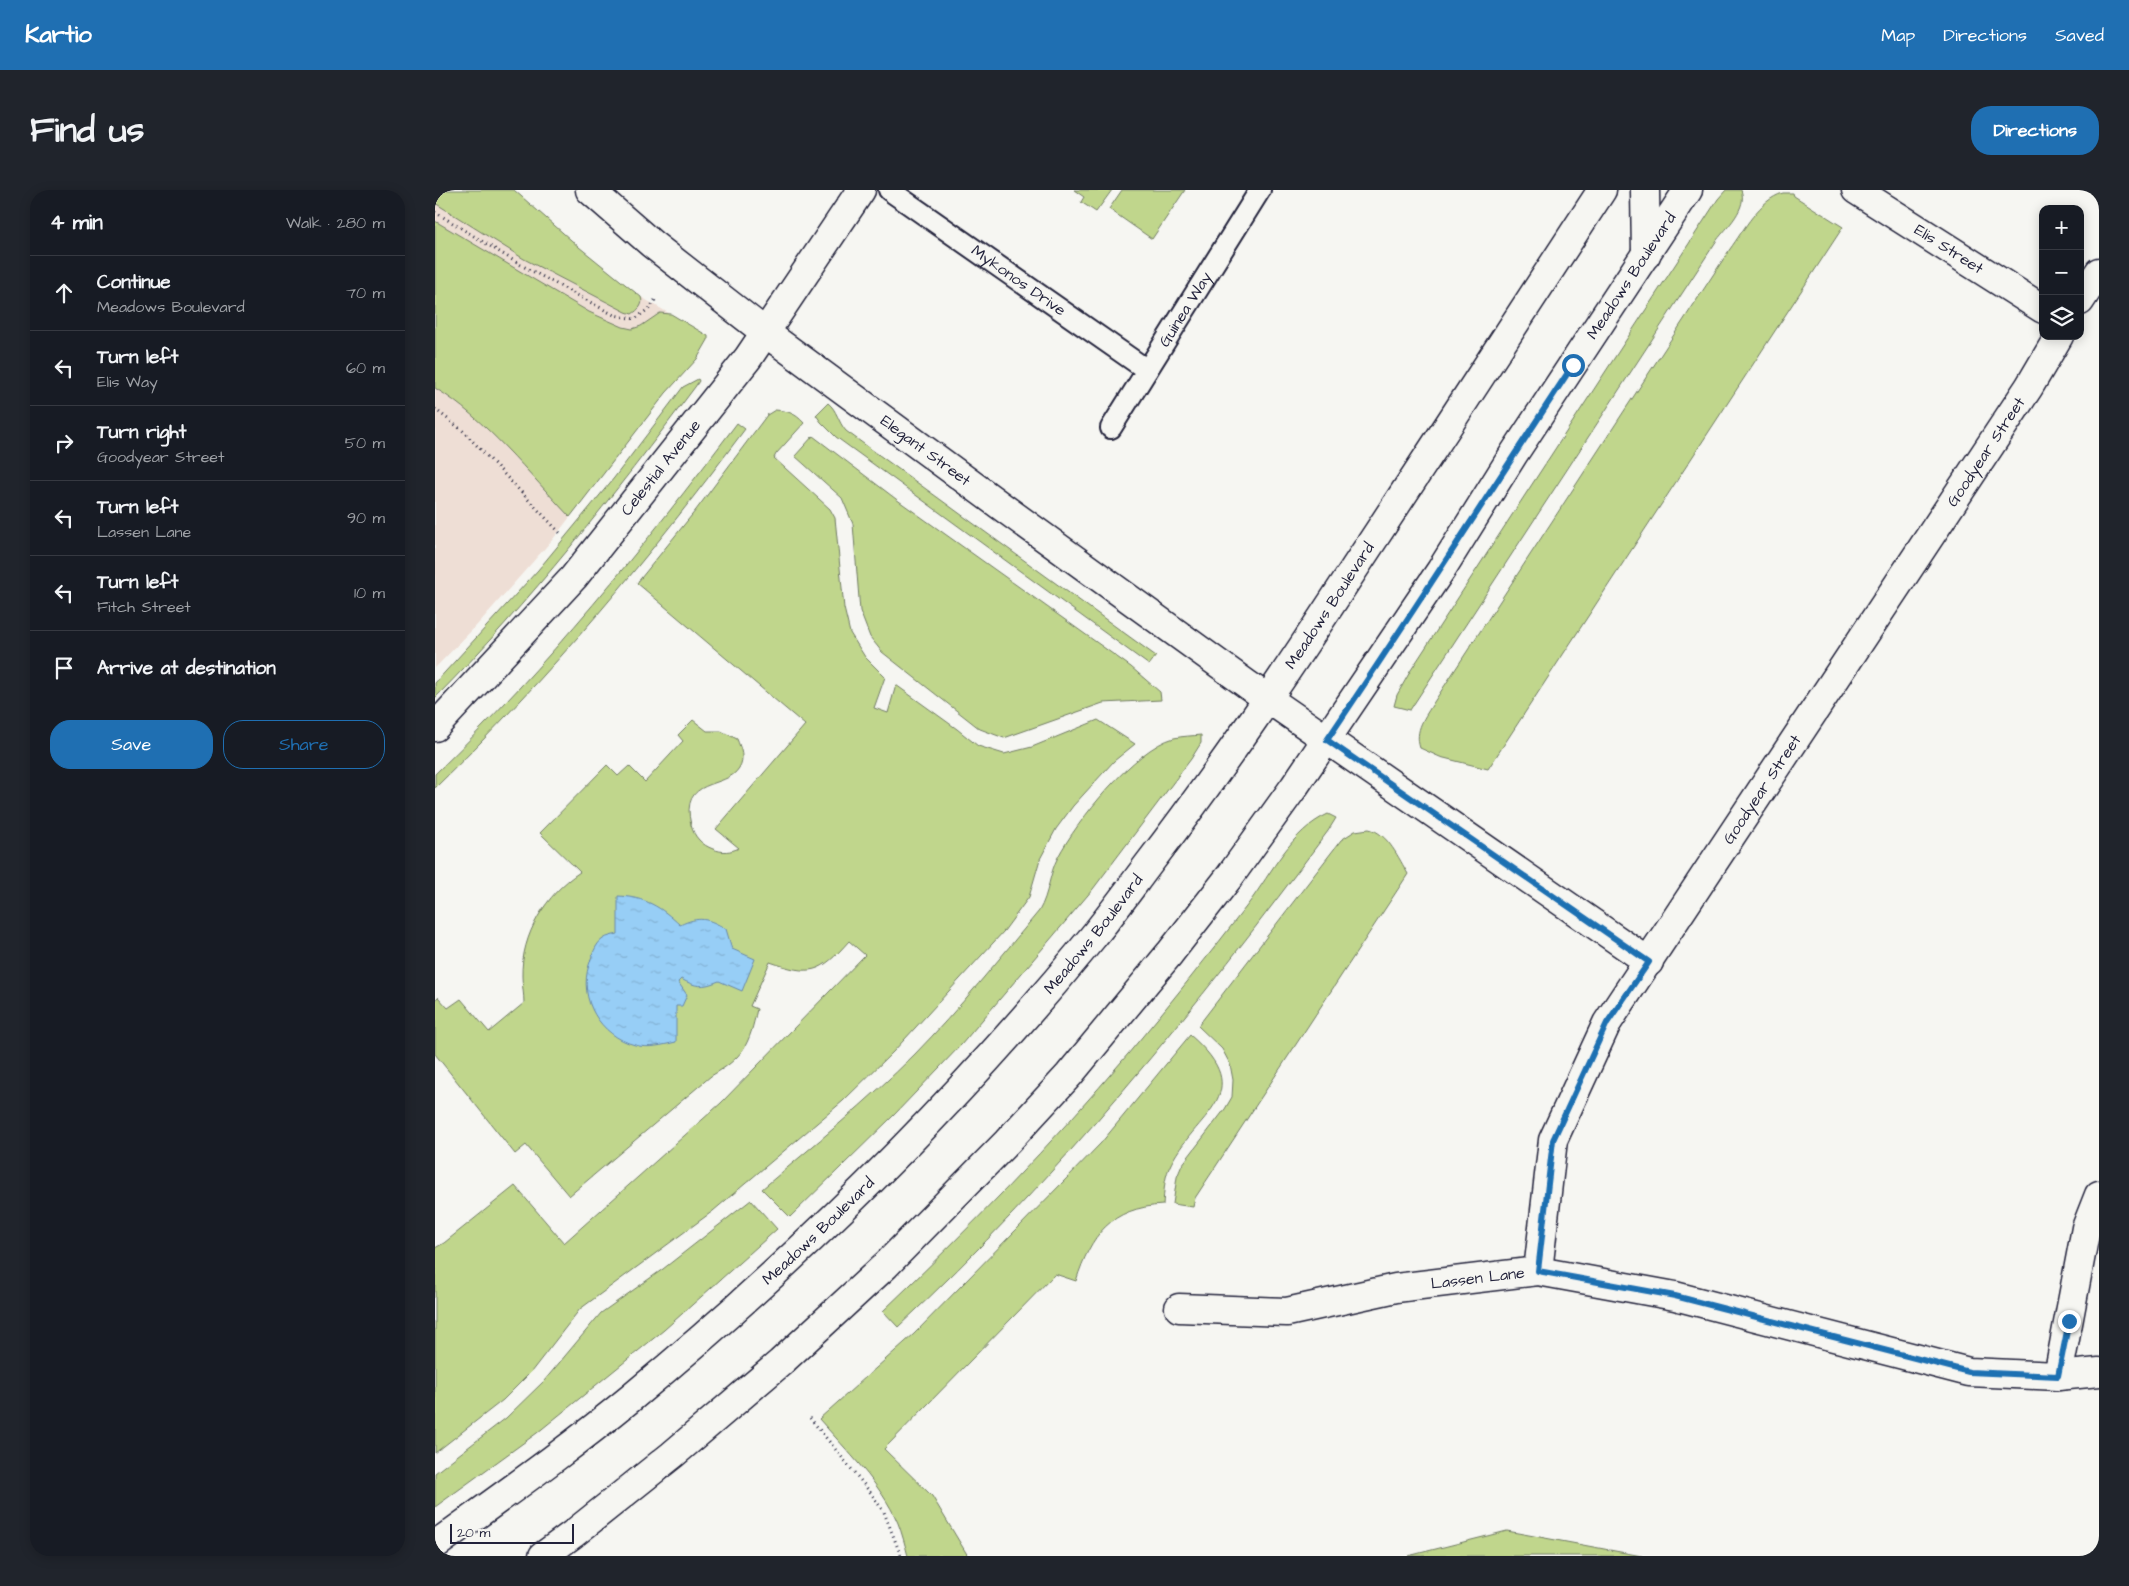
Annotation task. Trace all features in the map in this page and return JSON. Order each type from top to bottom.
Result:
[{"type":"street","name":"Elegant Street","points":[[591,190],[652,244],[767,333],[1001,506],[1327,740],[1649,962]]},
{"type":"street","name":"Celestial Avenue","points":[[435,727],[575,577],[767,333],[861,190]]},
{"type":"street","name":"Meadows Boulevard","points":[[435,1545],[532,1476],[637,1393],[745,1300],[837,1215],[928,1125],[1017,1027],[1095,936],[1199,798],[1269,699],[1602,190]]},
{"type":"street","points":[[1645,190],[1646,255]]},
{"type":"street","name":"Meadows Boulevard","points":[[543,1556],[672,1454],[780,1363],[886,1265],[1007,1142],[1069,1075],[1170,953],[1230,876],[1327,740],[1441,570],[1513,455],[1688,190]]},
{"type":"street","name":"Elis Street","points":[[1856,190],[2039,306]]},
{"type":"street","points":[[2084,295],[2099,272]]},
{"type":"street","name":"Goodyear Street","points":[[1538,1271],[1553,1140],[1607,1023],[2029,387],[2057,340]]},
{"type":"street","points":[[2058,1376],[2086,1228],[2099,1195]]},
{"type":"street","name":"Lassen Lane","points":[[1179,1308],[1287,1312],[1396,1288],[1538,1271],[1675,1296],[1969,1372],[2058,1376],[2099,1372]]},
{"type":"lane","name":"Mykonos Drive","points":[[889,190],[1147,370]]},
{"type":"lane","name":"Guinea Way","points":[[1111,428],[1260,190]]},
{"type":"path","points":[[435,212],[519,264],[614,315],[635,319],[650,308],[657,297]]},
{"type":"path","points":[[435,409],[463,431],[562,534]]},
{"type":"path","points":[[809,1418],[870,1492],[884,1512],[901,1556]]},
{"type":"shaded area","points":[[435,190],[514,190],[579,247],[641,297],[708,336],[708,340],[697,359],[666,393],[553,539],[478,624],[435,668]]},
{"type":"green space","points":[[435,190],[514,190],[579,247],[641,297],[640,307],[632,314],[626,312],[524,259],[435,203]]},
{"type":"green space","points":[[1074,190],[1112,190],[1096,212],[1081,202],[1084,197]]},
{"type":"green space","points":[[1122,190],[1185,190],[1152,239],[1109,209]]},
{"type":"green space","points":[[1726,190],[1741,190],[1742,204],[1735,217],[1717,240],[1410,710],[1394,706],[1397,695],[1411,670],[1718,199]]},
{"type":"green space","points":[[1783,193],[1793,193],[1794,196],[1843,227],[1488,769],[1440,757],[1420,748],[1419,729],[1427,713],[1730,249],[1759,209],[1774,197]]},
{"type":"green space","points":[[435,221],[589,312],[623,327],[632,329],[641,326],[660,313],[671,314],[708,336],[708,340],[697,359],[666,393],[570,517],[489,431],[454,400],[435,388]]},
{"type":"green space","points":[[698,379],[699,381],[695,387],[602,508],[538,586],[435,698],[435,683],[538,570],[614,478],[683,387]]},
{"type":"green space","points":[[828,403],[846,431],[1156,656],[1149,665],[836,437],[816,415]]},
{"type":"green space","points":[[775,410],[791,413],[804,423],[774,458],[830,509],[835,518],[844,608],[850,633],[865,657],[885,677],[874,708],[888,713],[896,685],[978,746],[1004,754],[1032,747],[1098,720],[1135,744],[1114,761],[1073,806],[1056,829],[1040,859],[1029,897],[1004,931],[893,1052],[843,1101],[713,1211],[580,1309],[531,1372],[503,1400],[435,1453],[435,1248],[444,1243],[515,1186],[564,1243],[721,1103],[865,955],[849,941],[830,960],[814,969],[796,969],[770,962],[750,1006],[757,1009],[748,1041],[738,1056],[711,1076],[569,1196],[526,1145],[515,1154],[435,1054],[435,1000],[438,997],[448,1008],[461,999],[489,1032],[524,1003],[523,961],[531,931],[546,904],[556,892],[580,872],[540,833],[607,765],[618,776],[629,766],[645,782],[683,741],[678,735],[693,720],[707,731],[721,731],[737,739],[742,757],[739,768],[733,775],[697,791],[689,809],[692,829],[699,840],[716,850],[730,851],[739,848],[716,829],[805,725],[637,583],[696,510],[767,415]]},
{"type":"green space","points":[[737,423],[745,429],[635,570],[518,703],[435,788],[435,774],[516,691],[593,604],[666,515]]},
{"type":"green space","points":[[813,436],[896,499],[1131,667],[1160,692],[1161,700],[1103,703],[1004,738],[980,729],[882,652],[870,637],[860,611],[853,524],[842,498],[795,456]]},
{"type":"green space","points":[[1201,735],[1201,743],[1191,759],[1093,889],[961,1045],[894,1115],[790,1217],[762,1189],[878,1089],[915,1054],[963,1002],[1039,911],[1058,857],[1079,825],[1108,788],[1142,756],[1158,745],[1174,738]]},
{"type":"green space","points":[[1328,814],[1336,818],[1328,831],[1177,1026],[1070,1151],[1015,1211],[958,1270],[898,1327],[883,1311],[947,1249],[1070,1121],[1189,979],[1249,903],[1293,841],[1315,821]]},
{"type":"green space","points":[[1369,829],[1376,831],[1387,841],[1408,874],[1195,1198],[1193,1207],[1173,1204],[1177,1177],[1182,1165],[1232,1097],[1233,1080],[1230,1064],[1222,1049],[1198,1026],[1341,840],[1355,831]]},
{"type":"green space","points":[[1190,1035],[1210,1056],[1220,1074],[1221,1089],[1215,1103],[1180,1149],[1169,1168],[1165,1182],[1163,1205],[1145,1207],[1129,1212],[1116,1218],[1105,1227],[1088,1250],[1076,1281],[1055,1274],[884,1449],[932,1496],[968,1556],[908,1556],[898,1523],[873,1481],[819,1419],[914,1334],[1101,1143]]},
{"type":"green space","points":[[751,1200],[777,1229],[664,1330],[537,1433],[435,1507],[435,1473],[506,1418],[544,1381],[601,1313],[663,1269]]},
{"type":"green space","points":[[1507,1531],[1642,1556],[1408,1556]]},
{"type":"water","points":[[618,896],[636,898],[652,904],[680,925],[698,919],[714,922],[726,929],[732,949],[755,959],[742,991],[719,981],[703,986],[691,984],[681,979],[678,982],[687,995],[682,1006],[676,1006],[676,1042],[645,1047],[623,1040],[602,1025],[589,1003],[586,978],[594,950],[600,941],[606,937],[618,934]]},
{"type":"route","points":[[1573,365],[1513,455],[1441,570],[1327,740],[1649,962],[1607,1023],[1553,1140],[1538,1271],[1675,1296],[1969,1372],[2058,1376],[2069,1321]]}]
